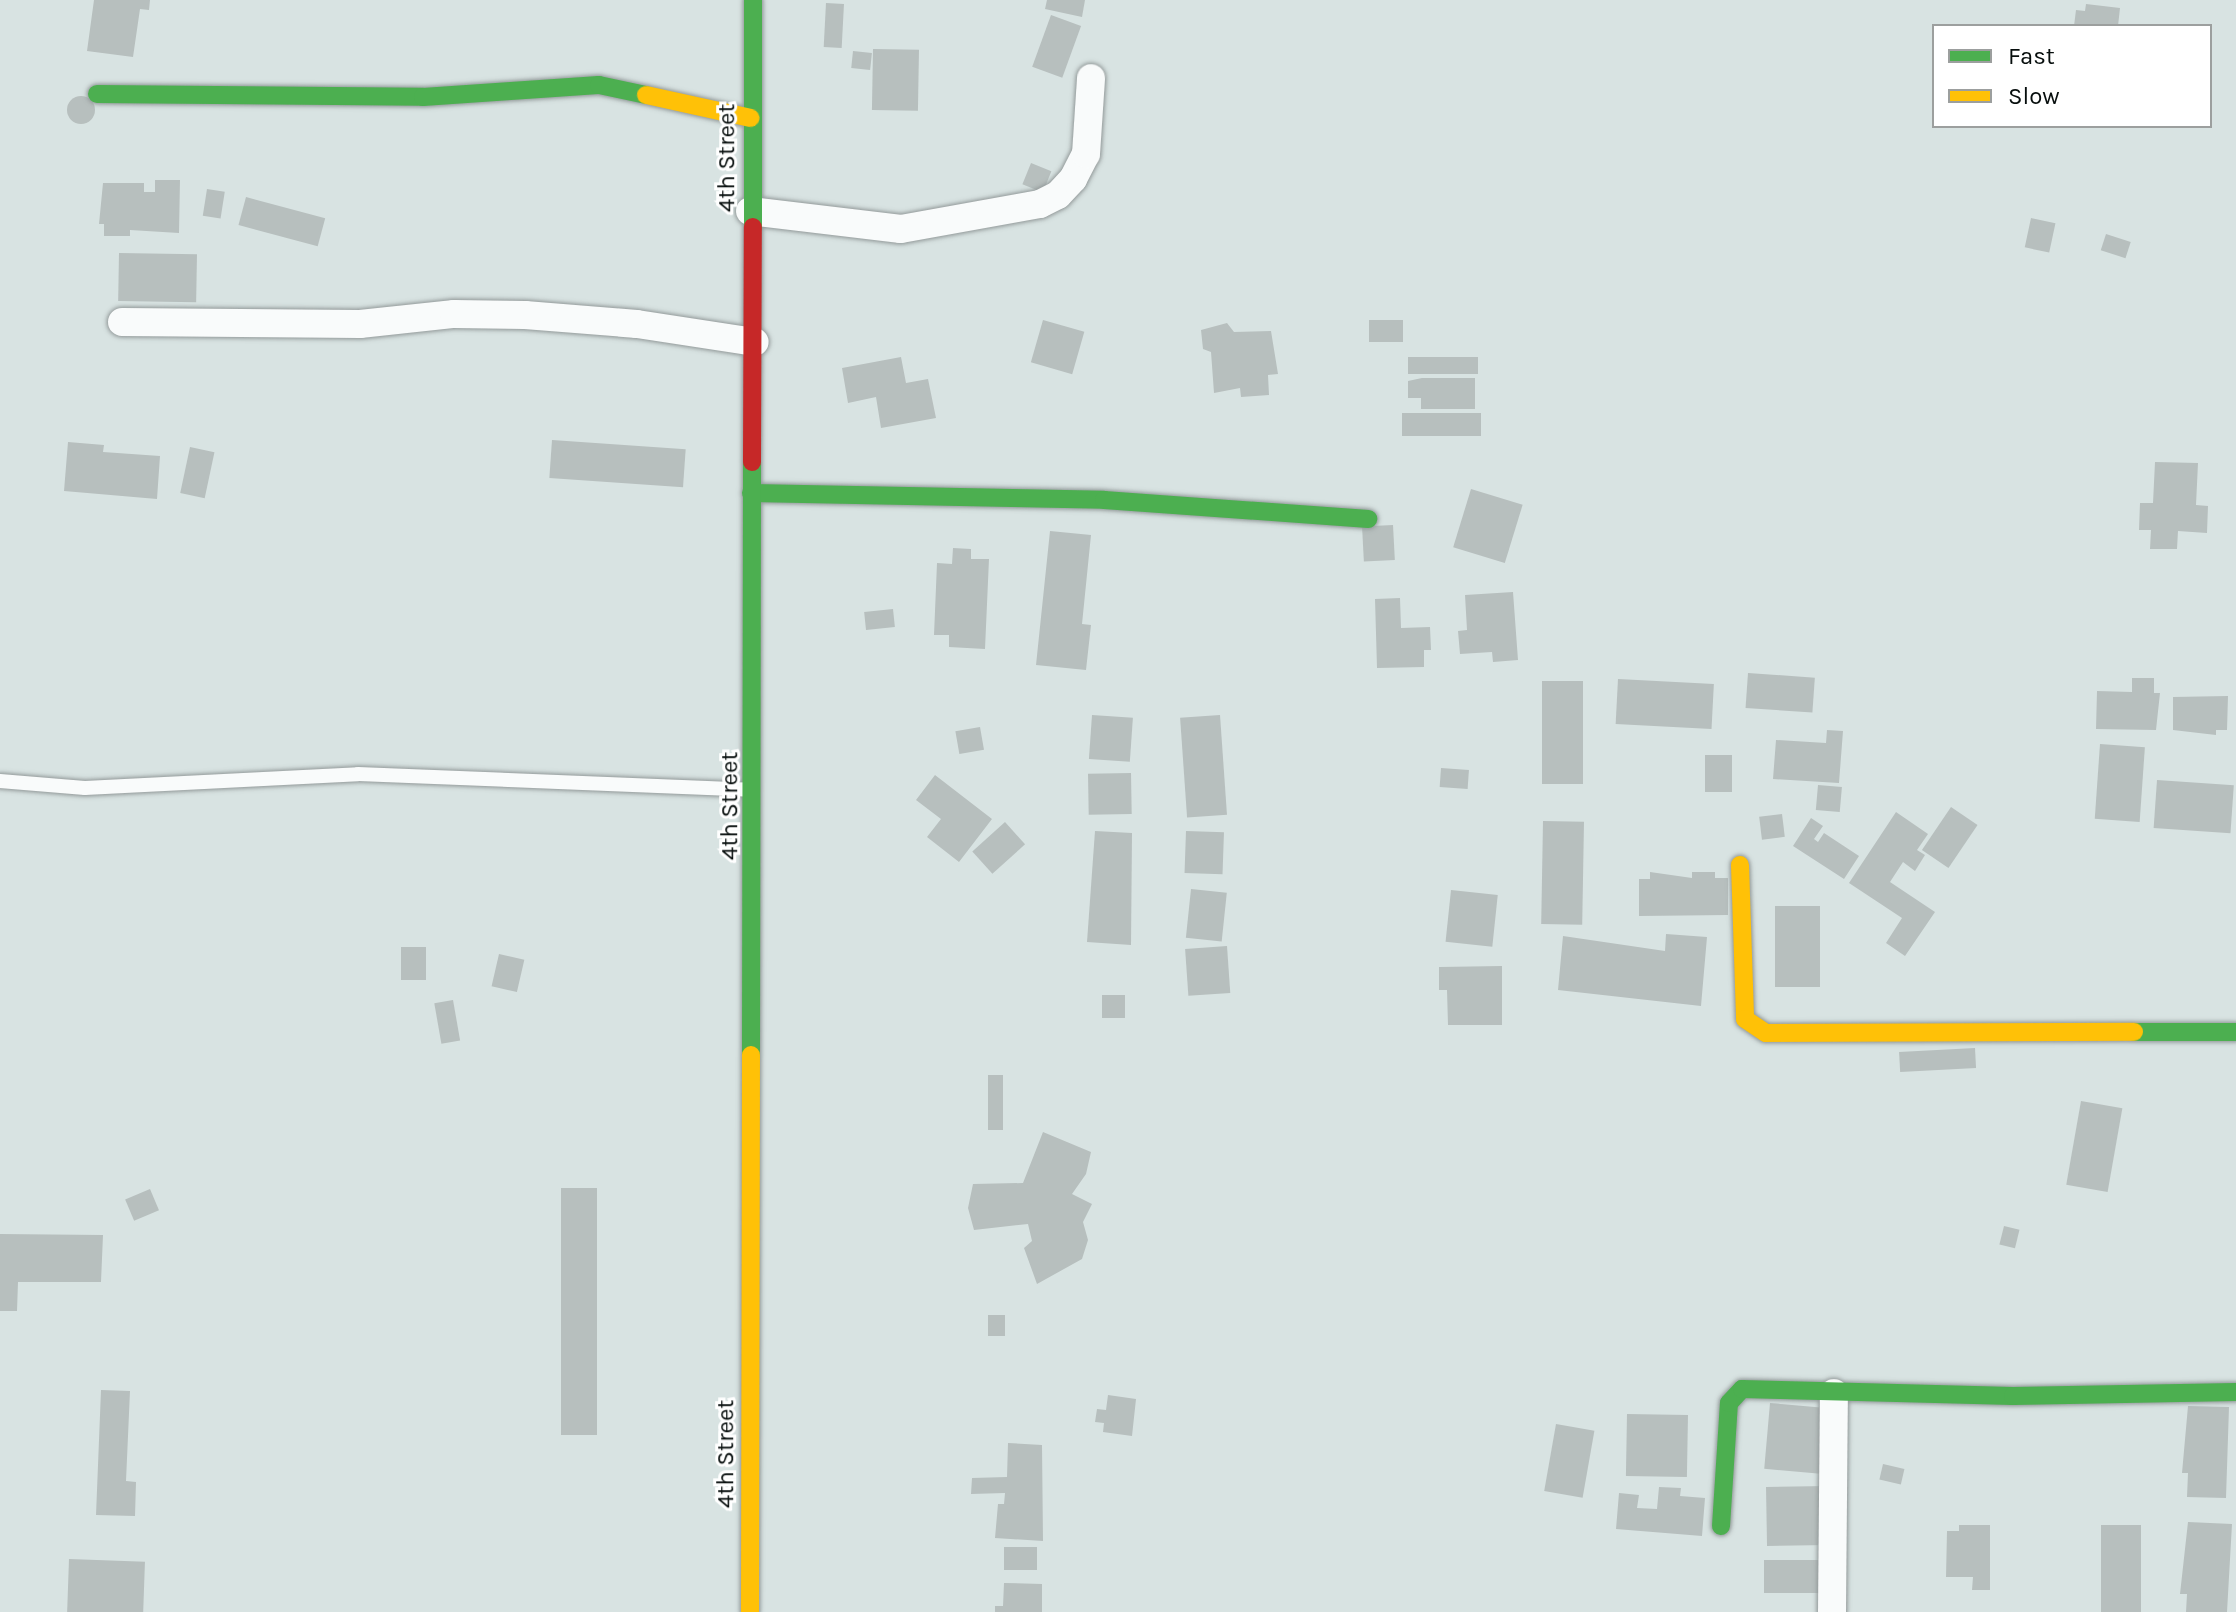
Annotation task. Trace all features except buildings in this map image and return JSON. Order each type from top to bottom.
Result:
[{"type":"street","name":"4th Street","points":[[750,1612],[755,790],[751,493],[755,342],[750,211],[753,0]]},
{"type":"street","points":[[750,211],[901,229],[1040,204],[1073,179],[1086,154],[1091,78]]},
{"type":"street","points":[[97,94],[228,91],[423,97],[599,85],[751,118]]},
{"type":"street","points":[[122,322],[360,324],[454,314],[525,315],[666,327],[755,342]]},
{"type":"street","points":[[751,493],[1104,500],[1368,519]]},
{"type":"street","points":[[1740,865],[1745,1019],[1766,1033],[2236,1032]]},
{"type":"street","points":[[1721,1526],[1734,1393],[2013,1396],[2236,1392]]},
{"type":"street","points":[[1832,1612],[1834,1393]]},
{"type":"lane","points":[[0,781],[85,788],[358,774],[755,790]]},
{"type":"traffic: fast","points":[[753,0],[753,227]]},
{"type":"traffic: fast","points":[[97,94],[423,97],[599,85],[646,95]]},
{"type":"traffic: fast","points":[[751,1055],[752,462]]},
{"type":"traffic: fast","points":[[751,493],[1104,500],[1368,519]]},
{"type":"traffic: fast","points":[[2134,1032],[2236,1032]]},
{"type":"traffic: fast","points":[[1721,1526],[1729,1403],[1742,1389],[2013,1396],[2236,1392]]},
{"type":"traffic: slow","points":[[646,95],[751,118]]},
{"type":"traffic: slow","points":[[1740,865],[1745,1019],[1766,1033],[2134,1032]]},
{"type":"traffic: slow","points":[[750,1612],[751,1055]]},
{"type":"traffic: jam","points":[[752,462],[753,227]]}]
